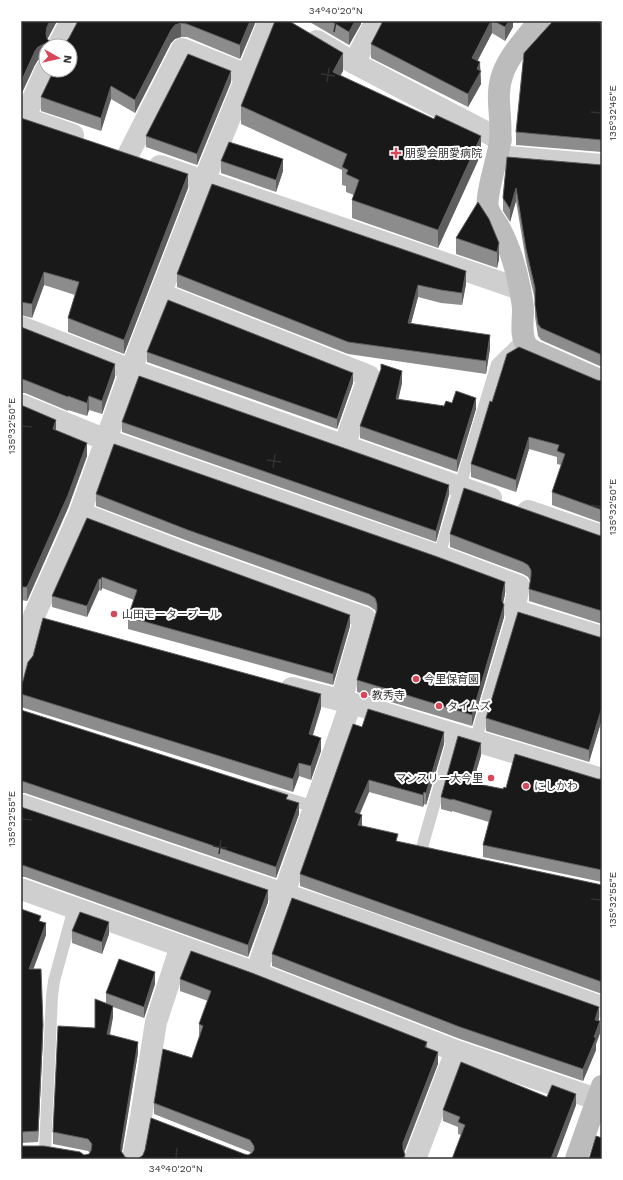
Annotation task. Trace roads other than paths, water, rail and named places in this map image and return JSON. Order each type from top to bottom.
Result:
[{"type":"street","points":[[62,38],[71,21]]},
{"type":"street","points":[[21,666],[35,616],[80,513],[131,370],[204,181],[269,21]]},
{"type":"street","points":[[354,63],[376,21]]},
{"type":"street","points":[[540,21],[515,52],[503,73],[498,95],[500,148],[488,193],[487,206],[512,253],[520,289],[523,309],[522,327],[527,346],[534,351],[602,381]]},
{"type":"street","points":[[292,26],[500,148],[602,165],[602,159]]},
{"type":"street","points":[[247,75],[182,50],[120,152],[520,289]]},
{"type":"street","points":[[42,78],[23,118],[91,142]]},
{"type":"street","points":[[161,294],[369,376],[344,446]]},
{"type":"street","points":[[21,327],[131,370],[459,487],[602,536]]},
{"type":"street","points":[[21,405],[106,440],[439,556],[519,586],[514,610],[602,637]]},
{"type":"street","points":[[80,513],[184,553],[365,618],[346,702],[314,807],[256,973]]},
{"type":"street","points":[[272,682],[346,702],[602,779]]},
{"type":"street","points":[[21,805],[343,914],[602,1007]]},
{"type":"street","points":[[21,889],[256,973],[456,1051],[601,1095],[576,1159]]},
{"type":"street","points":[[133,1159],[148,1120],[156,1022],[181,946]]},
{"type":"street","points":[[415,1159],[456,1051]]},
{"type":"lane","points":[[439,556],[497,364],[524,338]]},
{"type":"lane","points":[[475,742],[514,610]]},
{"type":"lane","points":[[443,856],[421,851],[454,735]]},
{"type":"lane","points":[[262,790],[314,807]]},
{"type":"lane","points":[[58,1153],[41,1150],[54,981],[74,908]]},
{"type":"place","name":"朋愛会朋愛病院","points":[[396,153]]},
{"type":"place","name":"山田モータープール","points":[[114,614]]},
{"type":"place","name":"今里保育園","points":[[416,679]]},
{"type":"place","name":"教秀寺","points":[[364,695]]},
{"type":"place","name":"タイムズ","points":[[439,706]]},
{"type":"place","name":"マンスリー大今里","points":[[491,778]]},
{"type":"place","name":"にしかわ","points":[[526,786]]}]
